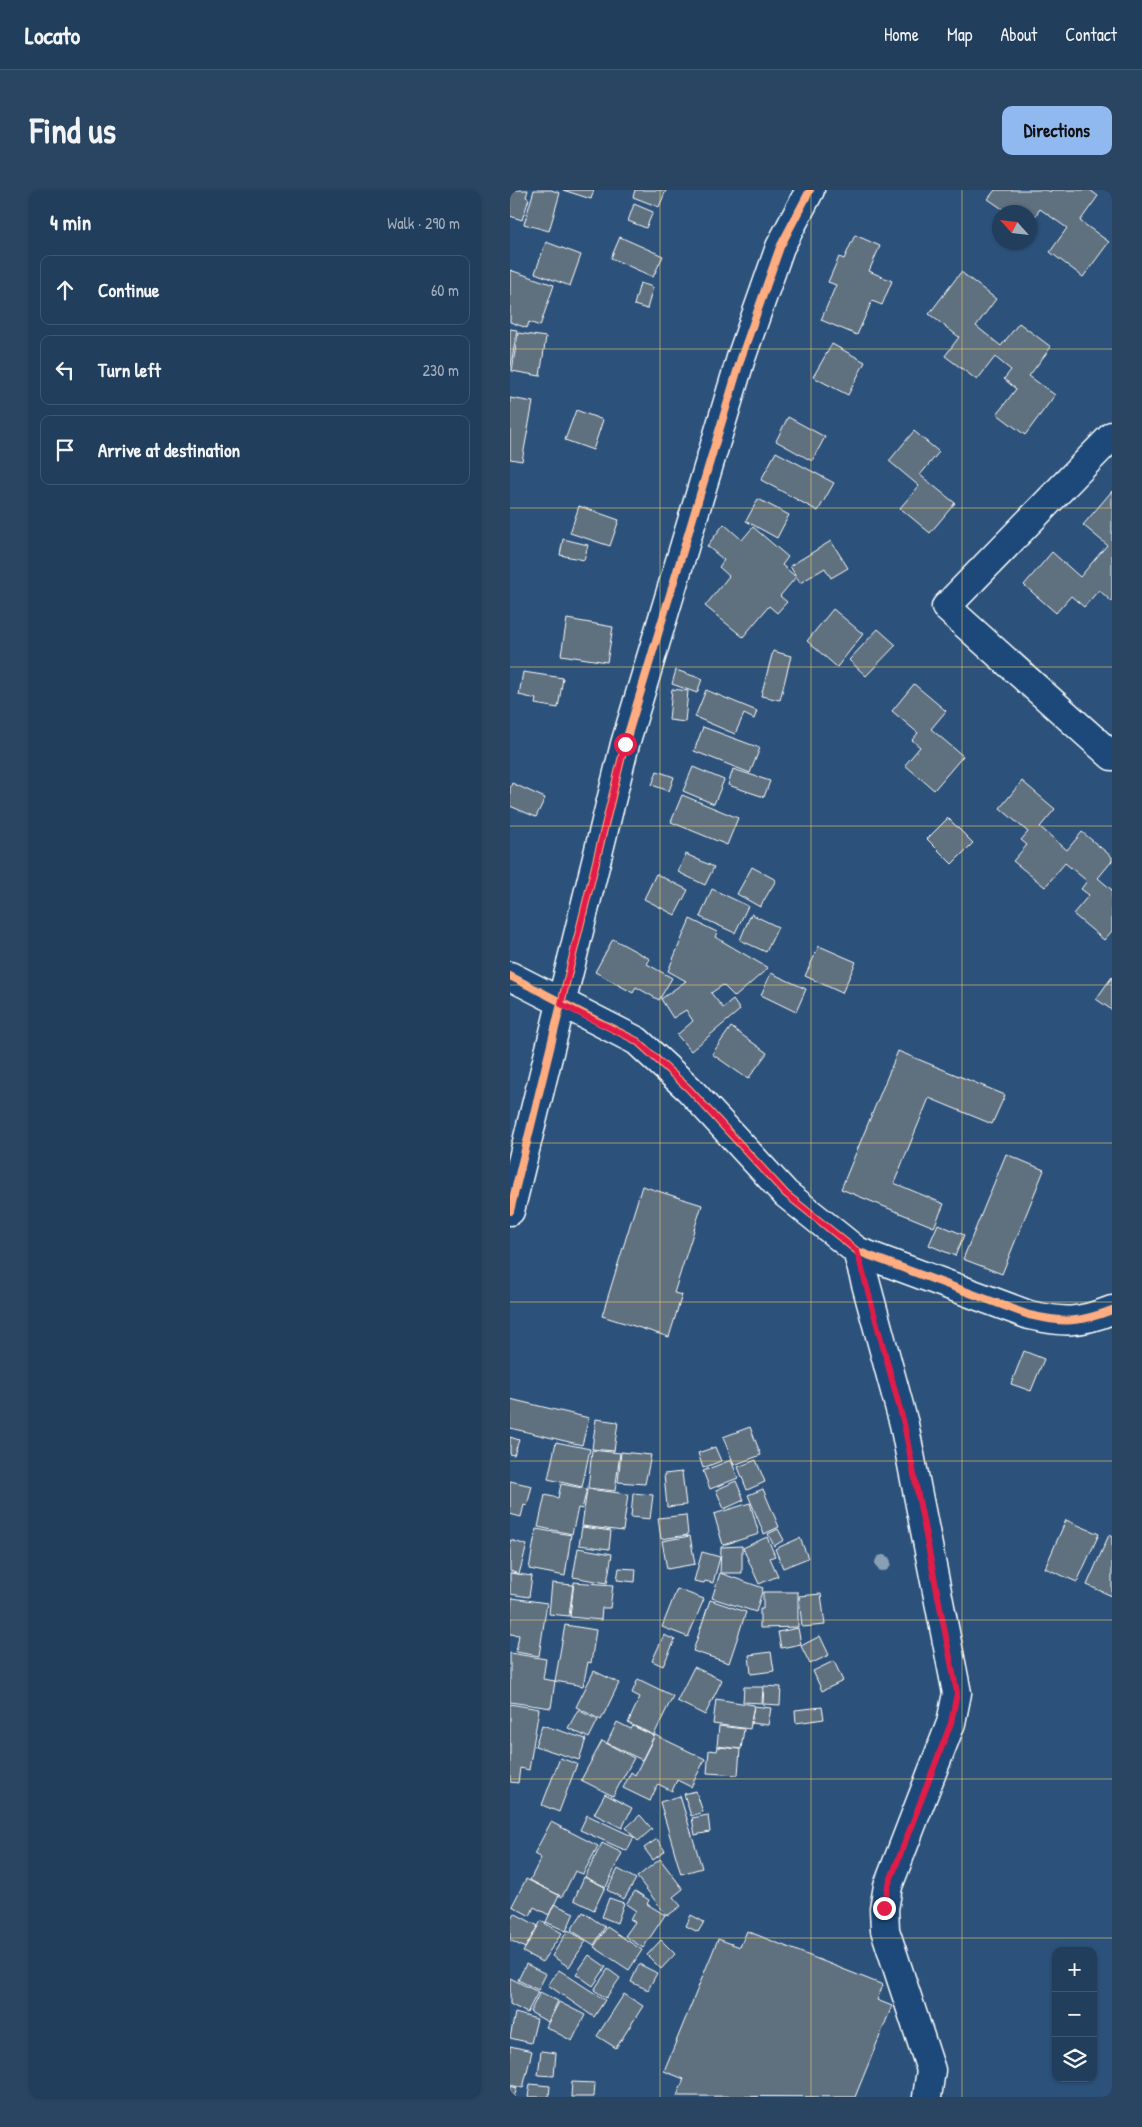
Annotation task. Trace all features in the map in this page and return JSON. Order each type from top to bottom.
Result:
[{"type":"street","points":[[510,1211],[625,744],[742,358],[780,247],[810,190]]},
{"type":"street","points":[[1112,436],[946,607],[1112,756]]},
{"type":"street","points":[[510,976],[561,1004],[637,1041],[689,1089],[786,1194],[857,1251],[1036,1317],[1058,1322],[1089,1319],[1112,1310]]},
{"type":"street","points":[[857,1251],[904,1424],[957,1693],[951,1723],[888,1886],[884,1908],[885,1930],[931,2070],[927,2097]]},
{"type":"building","points":[[510,190],[528,190],[526,197],[529,199],[522,220],[510,216]]},
{"type":"building","points":[[534,190],[551,190],[560,193],[549,231],[524,224]]},
{"type":"building","points":[[563,190],[594,190],[591,199]]},
{"type":"building","points":[[635,190],[666,190],[659,207],[633,197]]},
{"type":"building","points":[[995,190],[1047,190],[1050,192],[1051,190],[1090,190],[1098,196],[1080,221],[1109,242],[1083,277],[1050,252],[1067,228],[1040,209],[1037,214],[1037,205],[997,205],[988,199]]},
{"type":"building","points":[[634,204],[653,212],[646,228],[628,221]]},
{"type":"building","points":[[855,235],[880,246],[869,271],[892,281],[882,305],[872,301],[857,335],[821,320],[836,285],[828,282],[839,257],[844,259]]},
{"type":"building","points":[[620,237],[663,256],[653,277],[611,258]]},
{"type":"building","points":[[546,242],[581,255],[570,286],[535,273]]},
{"type":"building","points":[[510,270],[554,285],[540,326],[529,322],[527,328],[510,322]]},
{"type":"building","points":[[961,272],[996,299],[976,326],[1001,346],[1019,323],[1051,347],[1029,376],[1055,395],[1025,435],[997,414],[1016,389],[1004,379],[1011,370],[995,357],[977,380],[945,356],[959,337],[929,314]]},
{"type":"building","points":[[640,283],[653,287],[647,309],[634,305]]},
{"type":"building","points":[[510,329],[517,330],[510,371]]},
{"type":"building","points":[[518,333],[546,337],[540,376],[512,371]]},
{"type":"building","points":[[832,344],[865,362],[848,395],[813,377]]},
{"type":"building","points":[[510,398],[533,402],[522,461],[510,459]]},
{"type":"building","points":[[576,410],[603,420],[593,450],[565,440]]},
{"type":"building","points":[[788,417],[825,437],[812,461],[776,441]]},
{"type":"building","points":[[914,431],[939,452],[920,475],[955,503],[930,533],[900,508],[919,486],[889,461]]},
{"type":"building","points":[[776,452],[834,483],[818,511],[761,480]]},
{"type":"building","points":[[1112,491],[1112,602],[1099,590],[1084,607],[1071,596],[1056,613],[1024,585],[1052,552],[1080,577],[1107,545],[1083,525]]},
{"type":"building","points":[[758,499],[789,515],[777,538],[746,521]]},
{"type":"building","points":[[579,506],[619,520],[610,546],[570,533]]},
{"type":"building","points":[[724,524],[742,540],[753,527],[788,557],[782,565],[796,577],[780,596],[787,602],[777,613],[769,606],[743,637],[705,606],[729,576],[719,567],[724,560],[707,546]]},
{"type":"building","points":[[563,539],[588,545],[584,560],[560,555]]},
{"type":"building","points":[[831,541],[848,568],[831,578],[825,568],[800,583],[790,566]]},
{"type":"building","points":[[833,609],[863,634],[837,667],[807,641]]},
{"type":"building","points":[[567,619],[613,627],[607,662],[561,655]]},
{"type":"building","points":[[878,629],[896,645],[866,676],[849,660]]},
{"type":"building","points":[[773,651],[791,656],[780,700],[761,696]]},
{"type":"building","points":[[676,670],[702,679],[697,693],[672,684]]},
{"type":"building","points":[[523,672],[563,678],[558,708],[535,704],[536,699],[519,695]]},
{"type":"building","points":[[914,684],[946,711],[931,729],[963,756],[934,790],[905,765],[920,747],[912,740],[918,733],[892,711]]},
{"type":"building","points":[[672,689],[688,691],[685,722],[669,720]]},
{"type":"building","points":[[706,690],[757,711],[754,719],[744,714],[735,734],[695,717]]},
{"type":"building","points":[[703,727],[760,748],[750,773],[694,751]]},
{"type":"building","points":[[693,767],[724,780],[714,804],[683,791]]},
{"type":"building","points":[[733,769],[770,781],[764,797],[728,785]]},
{"type":"building","points":[[657,771],[674,777],[669,791],[652,785]]},
{"type":"building","points":[[1022,781],[1055,809],[1040,827],[1067,850],[1082,832],[1112,857],[1112,861],[1098,878],[1112,890],[1112,931],[1104,940],[1073,914],[1089,895],[1081,889],[1087,881],[1065,863],[1045,887],[1013,861],[1027,845],[1021,840],[1028,832],[1000,808]]},
{"type":"building","points":[[512,783],[545,798],[536,817],[510,806],[510,788]]},
{"type":"building","points":[[682,795],[738,818],[727,845],[671,822]]},
{"type":"building","points":[[948,818],[973,843],[952,864],[927,839]]},
{"type":"building","points":[[686,854],[714,867],[705,885],[678,872]]},
{"type":"building","points":[[752,867],[776,880],[760,907],[737,894]]},
{"type":"building","points":[[656,874],[688,890],[675,915],[644,899]]},
{"type":"building","points":[[712,889],[748,906],[735,933],[700,917]]},
{"type":"building","points":[[751,914],[778,927],[766,952],[740,940]]},
{"type":"building","points":[[690,919],[717,932],[715,937],[768,968],[735,997],[723,985],[711,993],[723,1008],[733,1000],[740,1010],[691,1051],[677,1035],[693,1021],[686,1010],[673,1018],[661,999],[686,981],[668,971]]},
{"type":"building","points":[[613,939],[650,959],[647,964],[672,978],[659,1000],[636,987],[633,993],[595,972]]},
{"type":"building","points":[[819,946],[856,962],[842,993],[805,976]]},
{"type":"building","points":[[771,973],[806,989],[796,1012],[761,995]]},
{"type":"building","points":[[1112,977],[1112,1010],[1096,999]]},
{"type":"building","points":[[731,1027],[767,1053],[748,1079],[712,1054]]},
{"type":"building","points":[[898,1051],[1005,1095],[992,1124],[929,1098],[894,1183],[944,1204],[934,1227],[841,1189]]},
{"type":"building","points":[[1006,1154],[1044,1170],[1002,1274],[963,1259]]},
{"type":"building","points":[[642,1186],[702,1205],[674,1293],[682,1295],[669,1337],[602,1316]]},
{"type":"building","points":[[938,1224],[964,1235],[955,1256],[929,1245]]},
{"type":"building","points":[[1024,1351],[1044,1359],[1031,1391],[1011,1384]]},
{"type":"building","points":[[510,1399],[589,1418],[582,1445],[510,1428]]},
{"type":"building","points":[[596,1419],[618,1422],[614,1451],[592,1449]]},
{"type":"building","points":[[750,1427],[761,1455],[734,1465],[723,1437]]},
{"type":"building","points":[[510,1437],[519,1440],[514,1455],[510,1454]]},
{"type":"building","points":[[556,1442],[590,1449],[582,1487],[548,1479]]},
{"type":"building","points":[[715,1447],[721,1461],[703,1468],[698,1453]]},
{"type":"building","points":[[592,1450],[620,1453],[615,1491],[588,1488]]},
{"type":"building","points":[[621,1452],[651,1455],[645,1484],[618,1482]]},
{"type":"building","points":[[731,1460],[738,1478],[710,1489],[703,1471]]},
{"type":"building","points":[[756,1460],[765,1482],[747,1490],[738,1467]]},
{"type":"building","points":[[682,1472],[686,1505],[667,1507],[664,1474]]},
{"type":"building","points":[[510,1481],[532,1486],[527,1506],[524,1505],[521,1517],[510,1514]]},
{"type":"building","points":[[736,1481],[744,1500],[724,1509],[716,1490]]},
{"type":"building","points":[[561,1484],[587,1489],[582,1509],[578,1508],[572,1534],[538,1527],[545,1495],[558,1498]]},
{"type":"building","points":[[587,1489],[628,1494],[623,1531],[582,1526]]},
{"type":"building","points":[[763,1489],[779,1527],[764,1534],[748,1495]]},
{"type":"building","points":[[633,1493],[653,1495],[650,1519],[631,1517]]},
{"type":"building","points":[[750,1503],[759,1534],[723,1545],[714,1514]]},
{"type":"building","points":[[686,1515],[688,1535],[661,1539],[658,1518]]},
{"type":"building","points":[[1066,1520],[1099,1534],[1077,1582],[1045,1568]]},
{"type":"building","points":[[582,1527],[611,1531],[609,1549],[579,1545]]},
{"type":"building","points":[[536,1529],[571,1535],[565,1576],[529,1569]]},
{"type":"building","points":[[778,1529],[784,1540],[774,1546],[768,1534]]},
{"type":"building","points":[[1109,1535],[1112,1537],[1112,1596],[1087,1585]]},
{"type":"building","points":[[690,1536],[695,1564],[667,1569],[662,1541]]},
{"type":"building","points":[[767,1537],[775,1556],[770,1558],[778,1576],[759,1584],[743,1548]]},
{"type":"building","points":[[800,1538],[808,1558],[783,1568],[775,1549]]},
{"type":"building","points":[[510,1540],[527,1545],[519,1574],[510,1571]]},
{"type":"building","points":[[742,1546],[742,1573],[720,1573],[721,1547]]},
{"type":"building","points":[[578,1548],[612,1554],[607,1583],[573,1577]]},
{"type":"building","points":[[702,1552],[720,1557],[713,1583],[694,1581]]},
{"type":"building","points":[[619,1568],[636,1569],[635,1582],[617,1580]]},
{"type":"building","points":[[510,1573],[532,1576],[529,1597],[510,1594]]},
{"type":"building","points":[[720,1573],[763,1588],[756,1612],[712,1598]]},
{"type":"building","points":[[574,1582],[613,1585],[610,1608],[602,1608],[601,1620],[570,1617]]},
{"type":"building","points":[[552,1583],[573,1585],[569,1616],[549,1614]]},
{"type":"building","points":[[677,1589],[704,1599],[688,1637],[662,1627]]},
{"type":"building","points":[[763,1592],[798,1592],[798,1627],[760,1628],[760,1609],[763,1609]]},
{"type":"building","points":[[821,1594],[825,1625],[802,1627],[799,1596]]},
{"type":"building","points":[[512,1598],[547,1603],[539,1656],[516,1652],[519,1635],[510,1634]]},
{"type":"building","points":[[710,1600],[746,1612],[729,1663],[693,1651]]},
{"type":"building","points":[[565,1625],[596,1630],[591,1663],[588,1662],[583,1686],[555,1681]]},
{"type":"building","points":[[798,1628],[801,1644],[781,1648],[778,1632]]},
{"type":"building","points":[[664,1635],[675,1640],[663,1666],[652,1661]]},
{"type":"building","points":[[820,1636],[829,1655],[810,1664],[801,1646]]},
{"type":"building","points":[[771,1652],[774,1671],[751,1674],[749,1655]]},
{"type":"building","points":[[510,1653],[546,1659],[543,1679],[555,1681],[551,1708],[510,1702]]},
{"type":"building","points":[[834,1661],[843,1681],[822,1691],[813,1671]]},
{"type":"building","points":[[694,1667],[722,1680],[705,1715],[677,1701]]},
{"type":"building","points":[[594,1671],[619,1683],[601,1720],[576,1707]]},
{"type":"building","points":[[638,1679],[673,1696],[654,1735],[628,1723],[640,1697],[632,1693]]},
{"type":"building","points":[[764,1686],[781,1687],[780,1705],[763,1704]]},
{"type":"building","points":[[744,1687],[763,1687],[762,1703],[743,1702]]},
{"type":"building","points":[[716,1699],[754,1705],[750,1729],[713,1724]]},
{"type":"building","points":[[510,1704],[539,1709],[529,1770],[520,1768],[518,1783],[510,1782]]},
{"type":"building","points":[[754,1706],[771,1708],[768,1725],[751,1723]]},
{"type":"building","points":[[822,1707],[824,1719],[796,1723],[795,1710]]},
{"type":"building","points":[[578,1710],[598,1720],[589,1738],[568,1728]]},
{"type":"building","points":[[617,1722],[631,1729],[633,1726],[654,1736],[642,1760],[607,1743]]},
{"type":"building","points":[[542,1725],[586,1739],[579,1760],[535,1746]]},
{"type":"building","points":[[719,1726],[744,1729],[741,1749],[717,1746]]},
{"type":"building","points":[[655,1735],[705,1759],[691,1787],[677,1780],[672,1791],[658,1784],[650,1801],[623,1788],[631,1772],[635,1775]]},
{"type":"building","points":[[602,1741],[634,1758],[613,1796],[581,1780]]},
{"type":"building","points":[[718,1747],[740,1749],[738,1775],[707,1773],[709,1750],[717,1751]]},
{"type":"building","points":[[560,1758],[577,1764],[559,1812],[542,1805]]},
{"type":"building","points":[[696,1791],[703,1812],[691,1816],[684,1794]]},
{"type":"building","points":[[605,1794],[632,1808],[622,1828],[594,1814]]},
{"type":"building","points":[[680,1796],[702,1868],[681,1874],[660,1802]]},
{"type":"building","points":[[587,1815],[634,1837],[627,1851],[580,1830]]},
{"type":"building","points":[[640,1815],[652,1829],[638,1841],[626,1828]]},
{"type":"building","points":[[708,1815],[710,1832],[695,1835],[692,1818]]},
{"type":"building","points":[[551,1822],[598,1846],[583,1874],[575,1871],[562,1897],[530,1880],[541,1858],[534,1854]]},
{"type":"building","points":[[657,1839],[665,1851],[653,1860],[644,1848]]},
{"type":"building","points":[[602,1843],[622,1853],[606,1887],[585,1877]]},
{"type":"building","points":[[660,1859],[683,1889],[673,1897],[681,1906],[667,1916],[637,1877]]},
{"type":"building","points":[[618,1869],[636,1879],[624,1899],[607,1890]]},
{"type":"building","points":[[584,1877],[605,1887],[594,1910],[574,1900]]},
{"type":"building","points":[[526,1879],[559,1895],[549,1915],[534,1907],[530,1916],[512,1906]]},
{"type":"building","points":[[635,1891],[649,1900],[647,1904],[665,1915],[643,1948],[625,1936],[635,1922],[630,1919],[636,1911],[626,1904]]},
{"type":"building","points":[[609,1898],[624,1903],[617,1923],[602,1917]]},
{"type":"building","points":[[554,1904],[574,1913],[566,1931],[546,1922]]},
{"type":"building","points":[[583,1912],[605,1927],[594,1945],[571,1930]]},
{"type":"building","points":[[514,1913],[538,1926],[525,1948],[510,1940],[510,1920]]},
{"type":"building","points":[[691,1915],[704,1922],[698,1932],[686,1926]]},
{"type":"building","points":[[541,1921],[562,1933],[542,1962],[523,1952]]},
{"type":"building","points":[[607,1927],[642,1950],[629,1970],[594,1947]]},
{"type":"building","points":[[568,1930],[586,1941],[569,1967],[552,1956]]},
{"type":"building","points":[[747,1931],[883,1985],[877,2000],[892,2006],[855,2097],[677,2096],[684,2079],[664,2071],[718,1939],[740,1947]]},
{"type":"building","points":[[661,1940],[675,1954],[661,1969],[647,1955]]},
{"type":"building","points":[[589,1955],[606,1967],[593,1986],[576,1974]]},
{"type":"building","points":[[526,1964],[546,1974],[538,1990],[518,1980]]},
{"type":"building","points":[[639,1964],[657,1973],[648,1990],[631,1982]]},
{"type":"building","points":[[608,1969],[620,1978],[606,1998],[594,1990]]},
{"type":"building","points":[[559,1970],[605,2000],[594,2017],[548,1985]]},
{"type":"building","points":[[510,1978],[538,1992],[527,2013],[510,2004]]},
{"type":"building","points":[[540,1992],[558,2001],[548,2022],[530,2012]]},
{"type":"building","points":[[624,1994],[643,2006],[616,2048],[597,2036]]},
{"type":"building","points":[[559,2002],[585,2015],[572,2041],[546,2027]]},
{"type":"building","points":[[515,2013],[537,2019],[531,2043],[510,2038]]},
{"type":"building","points":[[510,2046],[532,2051],[523,2088],[510,2085]]},
{"type":"building","points":[[541,2051],[556,2053],[554,2076],[538,2075]]},
{"type":"building","points":[[572,2082],[595,2083],[594,2097],[571,2097]]},
{"type":"building","points":[[530,2084],[550,2086],[549,2097],[528,2097]]},
{"type":"building","points":[[510,2086],[517,2088],[514,2097],[510,2097]]},
{"type":"cycle path","points":[[510,1211],[625,744],[741,358],[780,247],[810,190]]},
{"type":"cycle path","points":[[510,976],[637,1041],[689,1089],[786,1194],[857,1251],[1029,1315],[1071,1320],[1090,1317],[1112,1310]]},
{"type":"route","points":[[625,744],[561,1004],[637,1041],[689,1089],[786,1194],[857,1251],[904,1424],[957,1693],[951,1723],[888,1886],[884,1908]]}]
